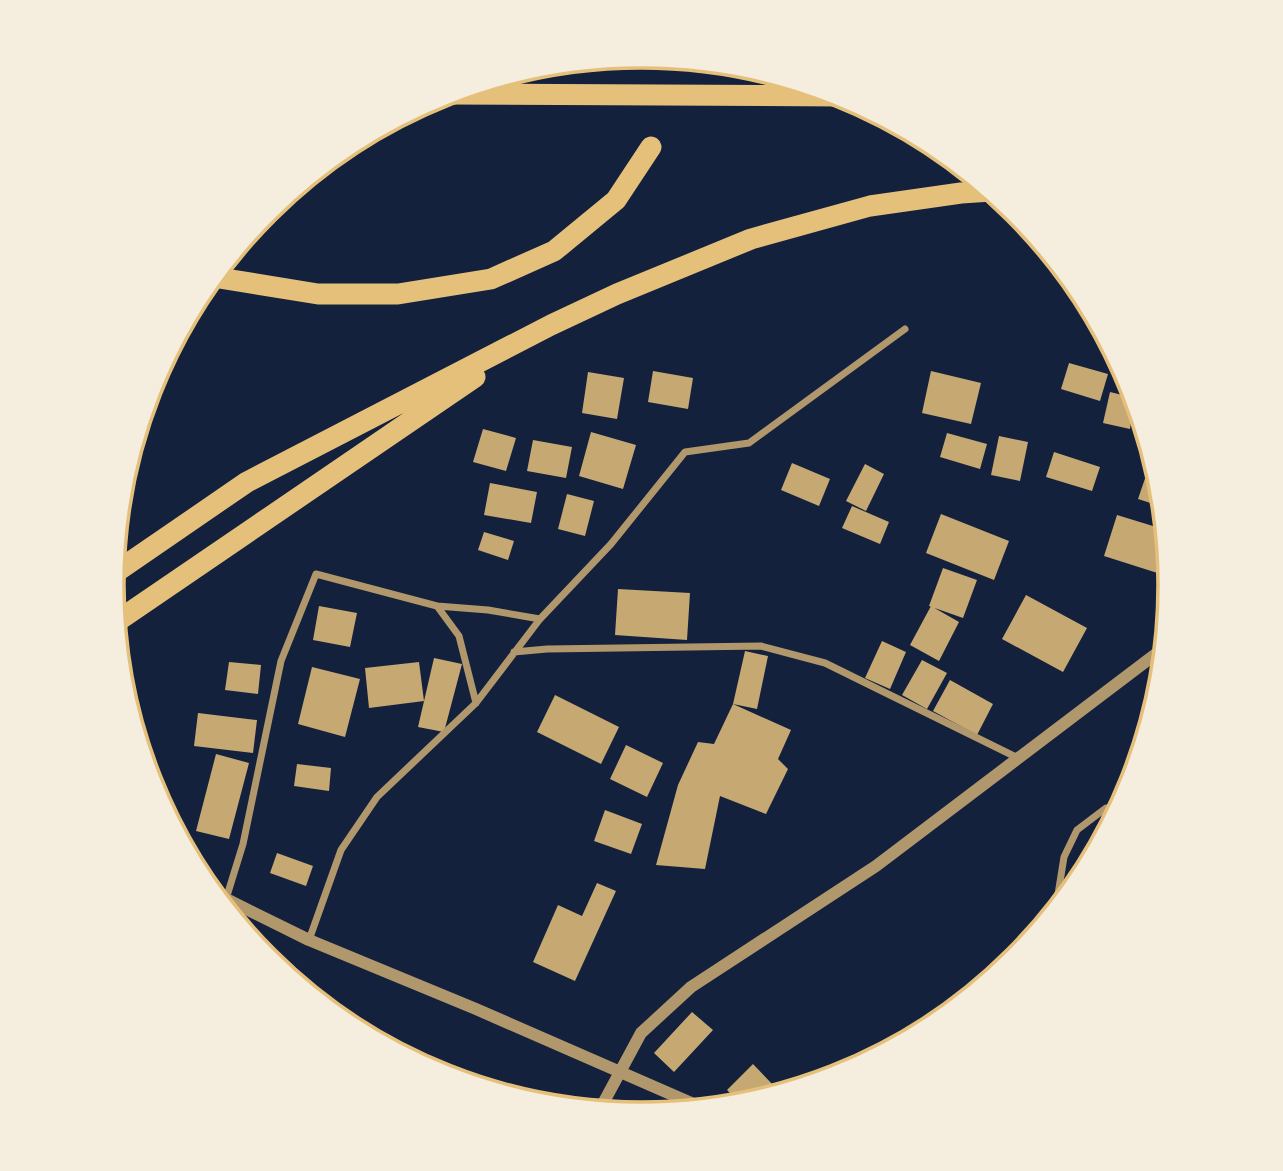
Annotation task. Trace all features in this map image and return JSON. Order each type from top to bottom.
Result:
[{"type":"highway","points":[[481,94],[807,96]]},
{"type":"highway","points":[[225,279],[318,294],[398,294],[491,279],[554,251],[616,200],[651,147]]},
{"type":"highway","points":[[125,566],[247,482],[551,325],[617,294],[751,239],[870,206],[977,192]]},
{"type":"highway","points":[[125,616],[551,325]]},
{"type":"street","points":[[309,940],[341,850],[377,797],[476,703],[540,619],[611,544],[685,452],[749,443],[905,329]]},
{"type":"street","points":[[223,890],[243,844],[281,661],[316,575],[437,606],[488,610],[540,619]]},
{"type":"street","points":[[437,606],[459,636],[476,703]]},
{"type":"street","points":[[514,652],[547,649],[761,646],[825,663],[1018,758]]},
{"type":"street","points":[[605,1102],[641,1033],[691,987],[876,866],[1154,656]]},
{"type":"street","points":[[1058,891],[1064,857],[1077,830],[1108,808]]},
{"type":"street","points":[[234,904],[309,940],[686,1101]]},
{"type":"building","points":[[1069,363],[1108,374],[1100,401],[1061,389]]},
{"type":"building","points":[[653,371],[693,378],[688,409],[648,402]]},
{"type":"building","points":[[931,371],[981,383],[971,424],[922,413]]},
{"type":"building","points":[[588,372],[624,378],[617,419],[582,413]]},
{"type":"building","points":[[1110,392],[1122,395],[1131,420],[1130,429],[1103,423]]},
{"type":"building","points":[[483,429],[516,438],[506,471],[473,462]]},
{"type":"building","points":[[591,432],[636,445],[623,489],[579,476]]},
{"type":"building","points":[[947,433],[987,444],[980,469],[940,457]]},
{"type":"building","points":[[999,436],[1028,442],[1020,481],[991,475]]},
{"type":"building","points":[[533,440],[572,447],[566,478],[527,471]]},
{"type":"building","points":[[1054,452],[1100,467],[1092,491],[1046,477]]},
{"type":"building","points":[[792,463],[830,479],[819,506],[781,490]]},
{"type":"building","points":[[865,464],[884,474],[866,511],[846,501]]},
{"type":"building","points":[[1146,474],[1152,503],[1138,499]]},
{"type":"building","points":[[490,483],[537,492],[531,523],[484,515]]},
{"type":"building","points":[[567,494],[594,501],[585,536],[558,529]]},
{"type":"building","points":[[852,506],[889,522],[880,544],[842,528]]},
{"type":"building","points":[[941,514],[1009,541],[994,580],[926,553]]},
{"type":"building","points":[[1117,515],[1155,527],[1159,573],[1104,556]]},
{"type":"building","points":[[484,532],[514,541],[508,560],[478,550]]},
{"type":"building","points":[[943,568],[977,580],[963,618],[929,606]]},
{"type":"building","points":[[618,589],[690,593],[687,640],[615,635]]},
{"type":"building","points":[[1026,595],[1087,628],[1063,672],[1002,639]]},
{"type":"building","points":[[319,606],[357,613],[350,647],[313,640]]},
{"type":"building","points":[[931,606],[959,622],[939,661],[910,645]]},
{"type":"building","points":[[882,641],[906,652],[890,689],[865,678]]},
{"type":"building","points":[[745,651],[768,656],[757,709],[733,704]]},
{"type":"building","points":[[434,658],[462,664],[444,732],[418,727]]},
{"type":"building","points":[[922,660],[947,673],[927,709],[902,695]]},
{"type":"building","points":[[229,662],[261,665],[258,694],[225,690]]},
{"type":"building","points":[[419,662],[424,701],[369,708],[365,668]]},
{"type":"building","points":[[312,667],[360,679],[345,737],[298,724]]},
{"type":"building","points":[[950,680],[993,704],[977,735],[933,711]]},
{"type":"building","points":[[555,695],[619,727],[601,764],[537,732]]},
{"type":"building","points":[[733,704],[791,730],[778,759],[788,769],[766,814],[720,796],[705,869],[656,865],[678,785],[698,742],[714,744]]},
{"type":"building","points":[[198,713],[257,720],[253,753],[194,746]]},
{"type":"building","points":[[626,745],[663,763],[647,797],[610,779]]},
{"type":"building","points":[[216,754],[249,763],[229,839],[196,831]]},
{"type":"building","points":[[297,764],[331,768],[329,791],[294,786]]},
{"type":"building","points":[[605,810],[642,824],[631,854],[594,841]]},
{"type":"building","points":[[277,853],[313,866],[306,886],[270,873]]},
{"type":"building","points":[[597,883],[616,891],[575,981],[533,962],[558,905],[582,916]]},
{"type":"building","points":[[692,1012],[713,1030],[674,1072],[654,1053]]},
{"type":"building","points":[[753,1064],[773,1085],[732,1095],[727,1090]]}]
